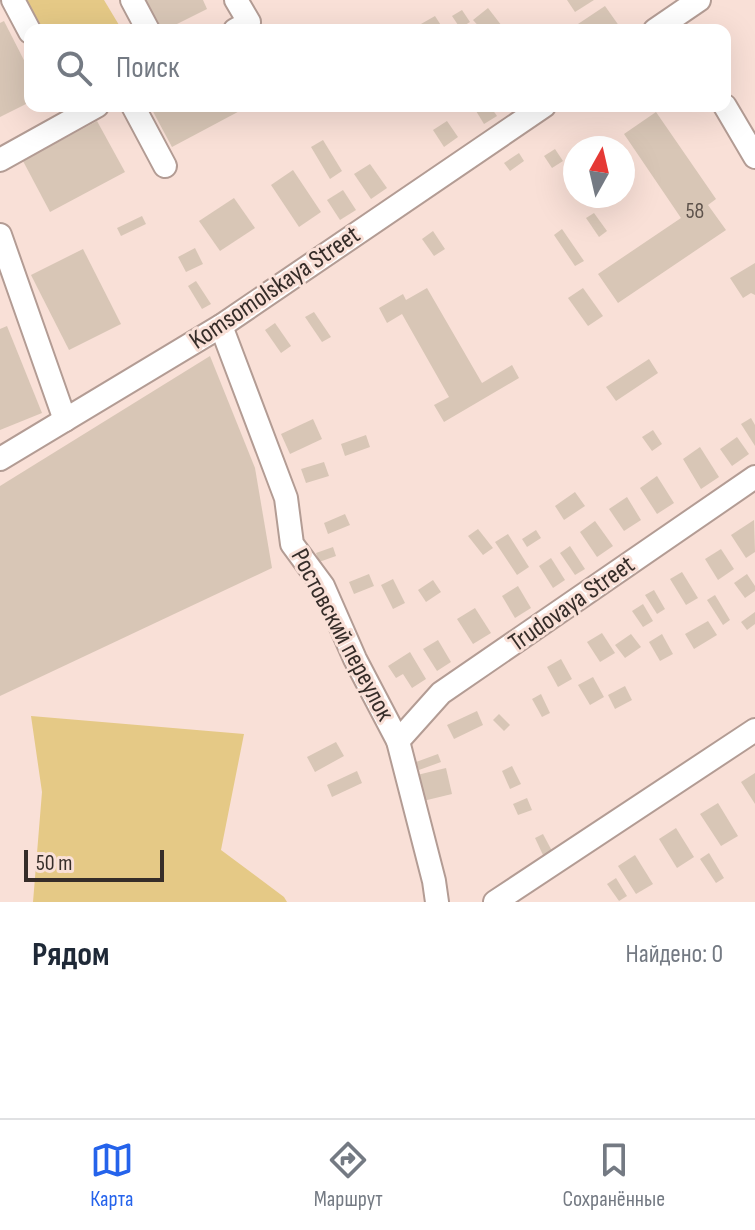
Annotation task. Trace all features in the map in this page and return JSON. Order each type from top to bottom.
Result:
[{"type":"street","points":[[13,0],[26,24]]},
{"type":"street","points":[[132,0],[145,24]]},
{"type":"street","points":[[236,0],[249,22],[246,24]]},
{"type":"street","points":[[668,20],[699,0]]},
{"type":"street","points":[[0,160],[74,112]]},
{"type":"street","points":[[136,112],[165,166]]},
{"type":"street","name":"Komsomolskaya Street","points":[[0,459],[221,326],[535,112]]},
{"type":"street","points":[[729,112],[755,157]]},
{"type":"street","points":[[0,235],[65,420]]},
{"type":"street","name":"Ростовский переулок","points":[[221,326],[286,498],[292,544],[323,586],[355,659],[398,741],[437,902]]},
{"type":"street","name":"Trudovaya Street","points":[[398,741],[441,693],[755,477]]},
{"type":"street","points":[[495,902],[755,730]]},
{"type":"shaded area","points":[[25,0],[104,0],[118,24],[38,24]]},
{"type":"shaded area","points":[[31,716],[244,734],[221,850],[287,902],[33,902],[42,792]]},
{"type":"building","points":[[138,0],[203,0],[207,9],[177,24],[150,24]]},
{"type":"building","points":[[567,0],[594,0],[575,12]]},
{"type":"building","points":[[605,6],[618,24],[578,24]]},
{"type":"building","points":[[488,8],[500,24],[477,24],[473,20]]},
{"type":"building","points":[[462,10],[470,22],[457,24],[452,16]]},
{"type":"building","points":[[435,16],[440,24],[421,24]]},
{"type":"building","points":[[4,21],[24,60],[24,105],[0,117],[0,23]]},
{"type":"building","points":[[153,112],[238,112],[172,147]]},
{"type":"building","points":[[477,112],[494,112],[497,116],[484,124]]},
{"type":"building","points":[[656,112],[716,199],[708,205],[726,230],[618,303],[598,274],[681,218],[635,150],[635,136],[624,134]]},
{"type":"building","points":[[97,121],[125,172],[50,212],[23,161]]},
{"type":"building","points":[[447,121],[458,137],[444,147],[433,130]]},
{"type":"building","points":[[323,140],[342,171],[330,179],[311,147]]},
{"type":"building","points":[[555,149],[563,161],[552,168],[544,156]]},
{"type":"building","points":[[519,153],[524,161],[510,171],[504,163]]},
{"type":"building","points":[[370,164],[387,188],[371,199],[354,174]]},
{"type":"building","points":[[293,170],[321,212],[299,227],[271,185]]},
{"type":"building","points":[[343,190],[356,210],[340,220],[327,200]]},
{"type":"building","points":[[234,198],[255,228],[220,251],[199,221]]},
{"type":"building","points":[[594,213],[607,231],[599,237],[586,218]]},
{"type":"building","points":[[142,216],[146,224],[121,236],[117,228]]},
{"type":"building","points":[[562,229],[584,261],[575,266],[554,235]]},
{"type":"building","points":[[433,231],[445,249],[434,256],[422,239]]},
{"type":"building","points":[[195,248],[203,264],[186,272],[178,257]]},
{"type":"building","points":[[83,249],[121,324],[69,350],[31,275]]},
{"type":"building","points":[[755,263],[755,295],[751,293],[743,298],[730,278]]},
{"type":"building","points":[[196,281],[211,304],[202,309],[188,286]]},
{"type":"building","points":[[427,288],[482,383],[512,365],[519,378],[444,422],[434,405],[449,397],[402,314],[387,323],[379,308],[403,294],[406,300]]},
{"type":"building","points":[[583,288],[603,316],[588,326],[568,298]]},
{"type":"building","points":[[314,312],[331,337],[322,342],[305,317]]},
{"type":"building","points":[[275,323],[291,346],[281,353],[265,330]]},
{"type":"building","points":[[7,326],[42,413],[0,430],[0,329]]},
{"type":"building","points":[[210,356],[255,468],[272,568],[0,696],[0,486]]},
{"type":"building","points":[[649,359],[658,373],[616,401],[606,387]]},
{"type":"building","points":[[751,418],[755,425],[755,446],[741,424]]},
{"type":"building","points":[[313,419],[322,439],[290,454],[281,434]]},
{"type":"building","points":[[653,430],[662,444],[652,451],[642,437]]},
{"type":"building","points":[[366,435],[370,447],[345,456],[341,444]]},
{"type":"building","points":[[737,437],[749,454],[732,466],[720,449]]},
{"type":"building","points":[[700,447],[719,477],[701,489],[683,459]]},
{"type":"building","points":[[324,462],[329,476],[306,483],[301,469]]},
{"type":"building","points":[[657,476],[674,503],[657,514],[640,488]]},
{"type":"building","points":[[575,492],[585,506],[564,520],[555,506]]},
{"type":"building","points":[[627,497],[641,520],[624,531],[609,509]]},
{"type":"building","points":[[345,514],[350,525],[328,534],[324,523]]},
{"type":"building","points":[[754,520],[755,552],[746,558],[731,535]]},
{"type":"building","points":[[595,521],[613,546],[597,557],[580,532]]},
{"type":"building","points":[[478,529],[493,548],[483,555],[468,536]]},
{"type":"building","points":[[536,530],[541,538],[527,547],[522,539]]},
{"type":"building","points":[[508,534],[529,567],[517,575],[495,542]]},
{"type":"building","points":[[570,546],[585,569],[575,575],[560,553]]},
{"type":"building","points":[[333,547],[336,556],[319,562],[316,553]]},
{"type":"building","points":[[721,549],[734,569],[718,580],[705,559]]},
{"type":"building","points":[[551,558],[565,580],[553,588],[539,566]]},
{"type":"building","points":[[682,572],[698,598],[686,605],[670,579]]},
{"type":"building","points":[[369,574],[374,586],[354,594],[349,582]]},
{"type":"building","points":[[747,574],[755,591],[745,598],[734,583]]},
{"type":"building","points":[[393,579],[405,603],[393,609],[381,585]]},
{"type":"building","points":[[433,580],[441,592],[426,602],[418,590]]},
{"type":"building","points":[[518,586],[531,608],[515,618],[502,596]]},
{"type":"building","points":[[654,590],[665,609],[657,614],[645,595]]},
{"type":"building","points":[[715,595],[730,620],[723,625],[707,600]]},
{"type":"building","points":[[643,604],[653,621],[643,627],[632,611]]},
{"type":"building","points":[[475,608],[491,633],[473,644],[457,619]]},
{"type":"building","points":[[755,612],[755,624],[747,630],[741,622]]},
{"type":"building","points":[[708,621],[717,635],[694,649],[685,634]]},
{"type":"building","points":[[602,633],[615,653],[600,662],[587,642]]},
{"type":"building","points":[[631,634],[641,647],[625,658],[615,645]]},
{"type":"building","points":[[662,634],[673,654],[660,661],[649,642]]},
{"type":"building","points":[[438,640],[451,662],[437,671],[423,649]]},
{"type":"building","points":[[410,652],[426,679],[412,688],[403,674],[396,678],[388,666]]},
{"type":"building","points":[[561,659],[572,679],[558,687],[547,667]]},
{"type":"building","points":[[593,677],[604,697],[590,705],[578,685]]},
{"type":"building","points":[[625,686],[632,700],[615,709],[608,695]]},
{"type":"building","points":[[541,694],[550,713],[542,717],[532,699]]},
{"type":"building","points":[[477,711],[483,725],[454,739],[447,725]]},
{"type":"building","points":[[499,714],[510,725],[504,731],[493,720]]},
{"type":"building","points":[[336,742],[344,756],[315,772],[307,757]]},
{"type":"building","points":[[438,754],[441,762],[419,770],[416,762]]},
{"type":"building","points":[[512,766],[521,784],[510,789],[502,771]]},
{"type":"building","points":[[446,768],[452,794],[423,801],[417,775]]},
{"type":"building","points":[[357,771],[362,783],[332,797],[327,785]]},
{"type":"building","points":[[755,773],[755,804],[741,782]]},
{"type":"building","points":[[527,798],[532,810],[518,815],[513,804]]},
{"type":"building","points":[[718,803],[738,836],[721,846],[700,814]]},
{"type":"building","points":[[676,828],[694,857],[677,868],[659,839]]},
{"type":"building","points":[[543,834],[552,851],[543,855],[535,838]]},
{"type":"building","points":[[709,853],[724,878],[716,883],[700,859]]},
{"type":"building","points":[[635,855],[653,884],[636,894],[618,866]]},
{"type":"building","points":[[616,878],[627,896],[619,901],[607,884]]}]
